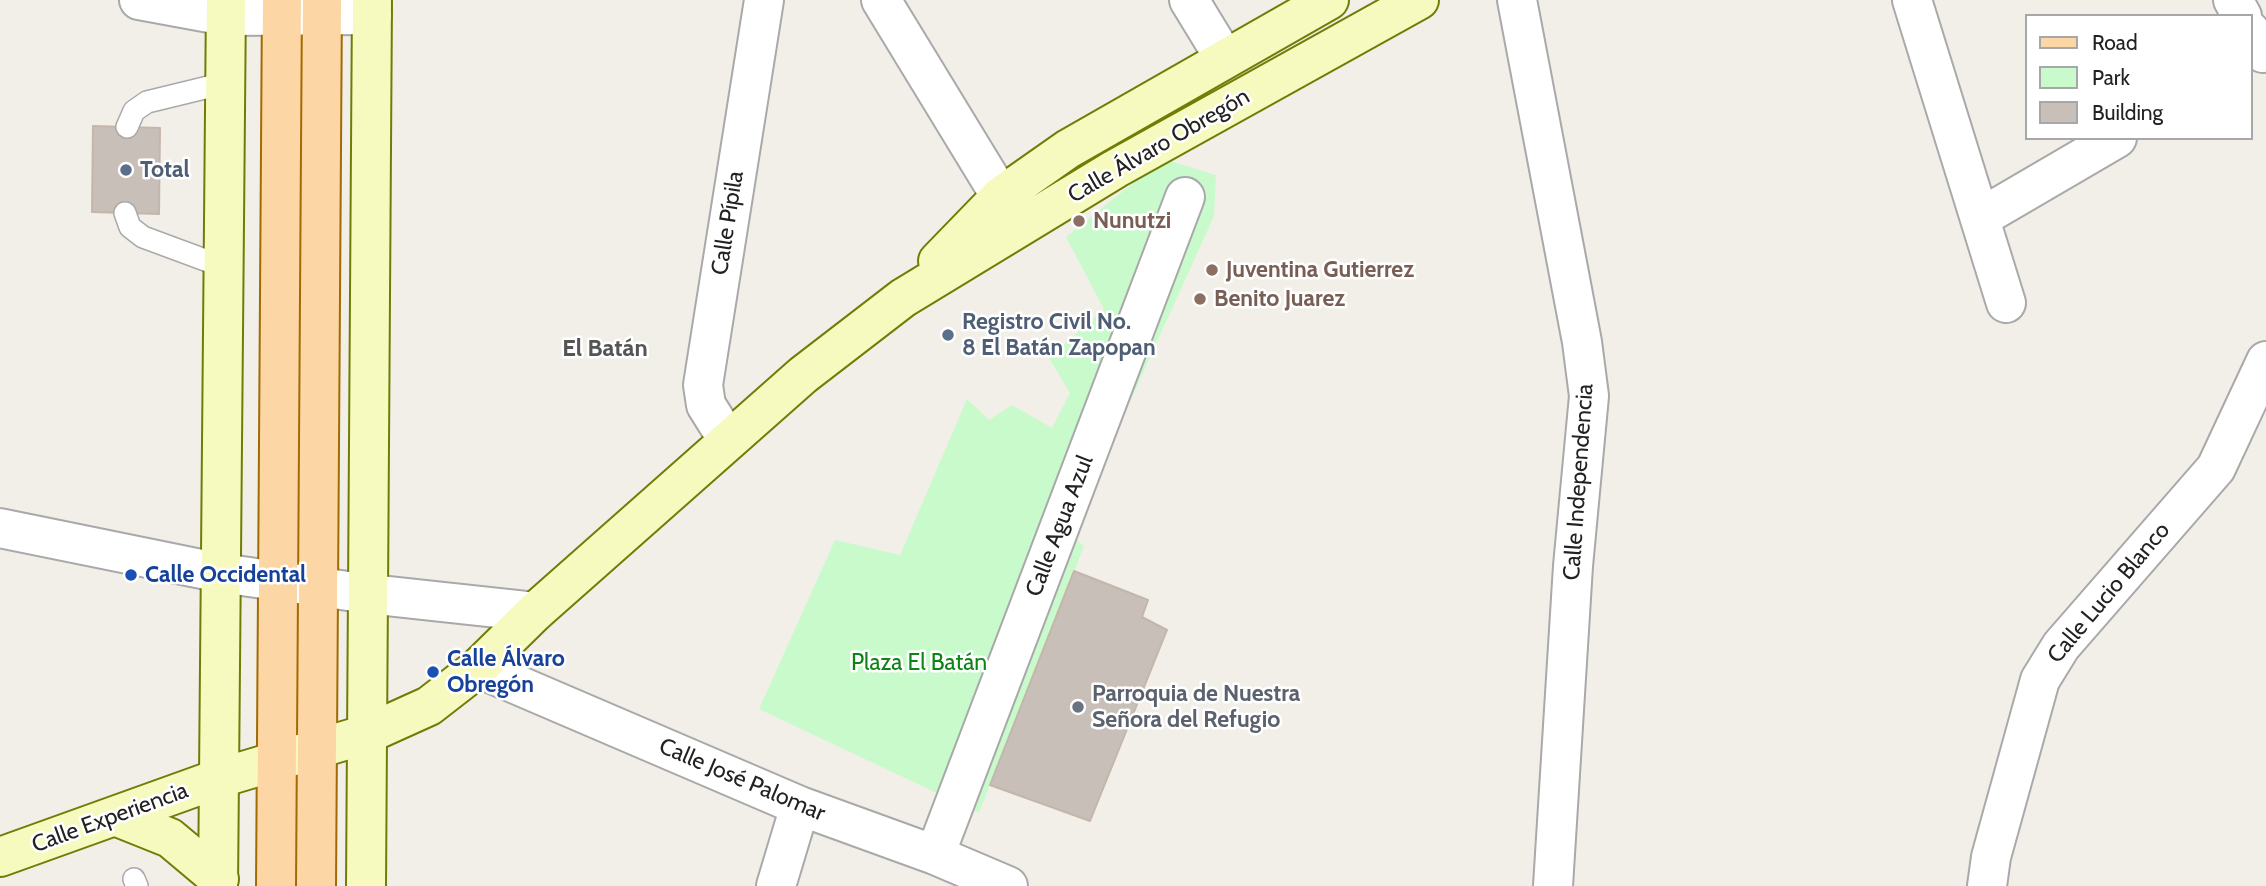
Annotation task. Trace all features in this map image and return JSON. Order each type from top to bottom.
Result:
[{"type":"main road","points":[[276,886],[282,8]]},
{"type":"main road","points":[[316,886],[322,8]]},
{"type":"street","points":[[139,0],[226,8],[372,8],[366,886]]},
{"type":"street","name":"Calle Pípila","points":[[728,440],[706,405],[702,385],[764,0]]},
{"type":"street","points":[[881,0],[1011,212]]},
{"type":"street","points":[[1189,0],[1225,59]]},
{"type":"street","name":"Calle Álvaro Obregón","points":[[277,762],[367,734],[429,706],[478,668],[535,612],[803,375],[1011,212],[1068,149],[1329,0]]},
{"type":"street","name":"Calle Álvaro Obregón","points":[[1011,212],[1115,169],[1419,0]]},
{"type":"street","name":"Calle Independencia","points":[[1517,0],[1579,329],[1589,396],[1573,566],[1553,886]]},
{"type":"street","points":[[1917,2],[2007,303]]},
{"type":"street","points":[[218,882],[226,8]]},
{"type":"street","points":[[1980,218],[2114,140]]},
{"type":"street","name":"Calle Agua Azul","points":[[935,855],[1185,197]]},
{"type":"street","name":"Calle Lucio Blanco","points":[[1987,886],[1991,857],[2039,680],[2061,646],[2216,468],[2266,361]]},
{"type":"street","points":[[0,528],[221,573],[369,594],[535,612]]},
{"type":"street","name":"Calle José Palomar","points":[[478,668],[800,806],[935,855],[1008,886]]},
{"type":"street","name":"Calle Experiencia","points":[[0,858],[220,778],[277,762]]},
{"type":"street","points":[[776,886],[800,806]]},
{"type":"street","points":[[116,816],[170,838],[218,882]]},
{"type":"lane","points":[[127,127],[134,111],[147,102],[225,83]]},
{"type":"lane","points":[[125,213],[130,228],[143,237],[224,267]]},
{"type":"green space","name":"Plaza El Batán","points":[[1163,159],[1216,175],[1214,216],[1070,534],[1084,546],[979,813],[759,709],[835,540],[900,555],[967,399],[989,420],[1012,405],[1052,428],[1070,393],[1049,358],[1104,309],[1066,237]]},
{"type":"building","name":"Total","points":[[93,126],[160,128],[159,214],[92,212]]},
{"type":"building","name":"Parroquia de Nuestra Señora del Refugio","points":[[1074,571],[1148,600],[1142,617],[1167,630],[1090,821],[990,785]]},
{"type":"place","name":"Total","points":[[126,170]]},
{"type":"place","name":"Nunutzi","points":[[1079,221]]},
{"type":"place","name":"Juventina Gutierrez","points":[[1212,270]]},
{"type":"place","name":"Benito Juarez","points":[[1200,299]]},
{"type":"place","name":"Registro Civil No. 8 El Batán Zapopan","points":[[948,335]]},
{"type":"place","name":"Calle Occidental","points":[[131,575]]},
{"type":"place","name":"Calle Álvaro Obregón","points":[[433,672]]},
{"type":"place","name":"Parroquia de Nuestra Señora del Refugio","points":[[1078,707]]},
{"type":"district","name":"El Batán","points":[[605,349]]}]
